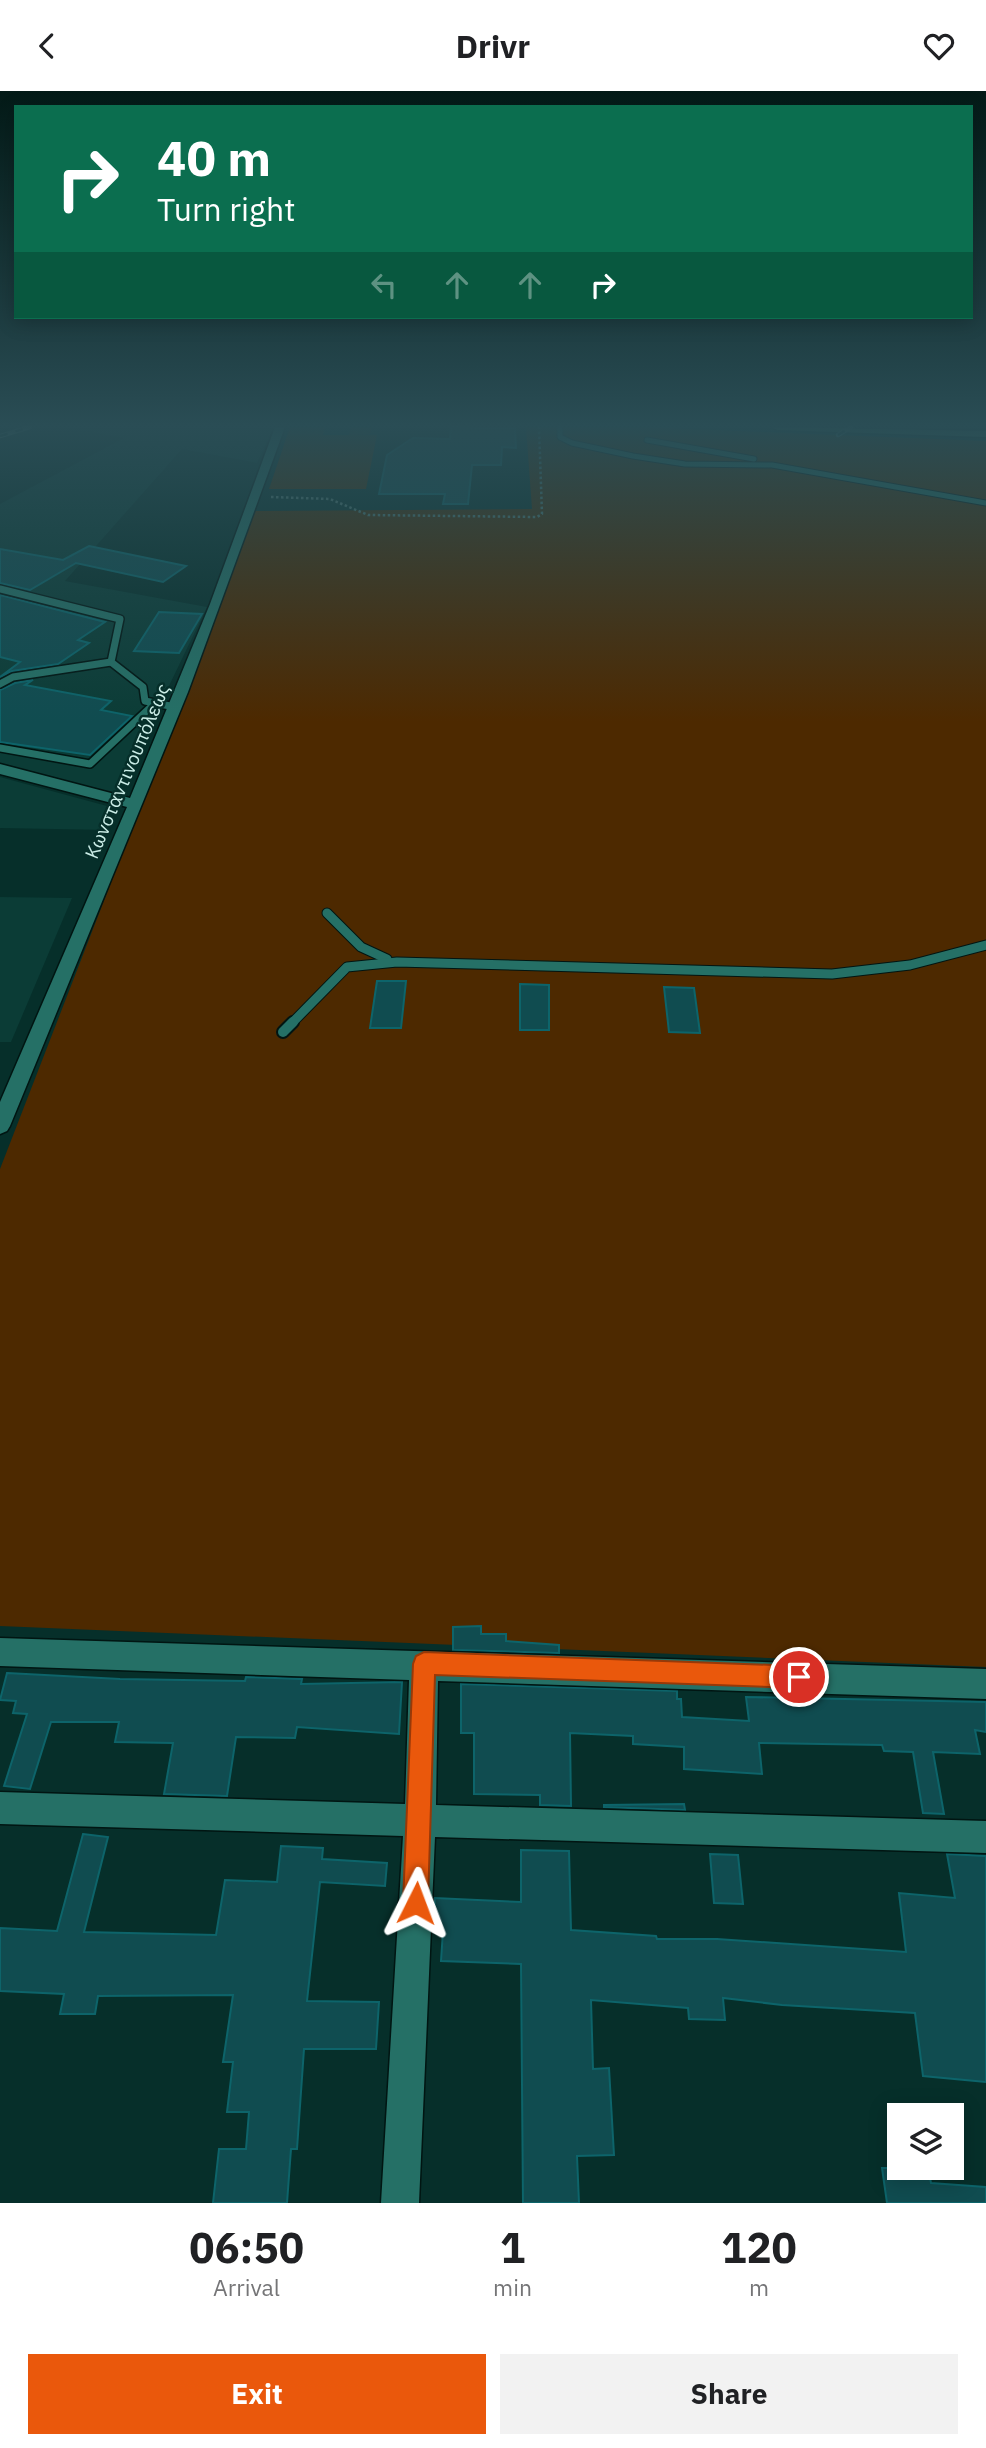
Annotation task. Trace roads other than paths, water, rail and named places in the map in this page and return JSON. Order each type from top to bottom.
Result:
[{"type":"street","name":"Κωνσταντινουπόλεως","points":[[0,1126],[174,707],[245,526]]},
{"type":"street","points":[[0,769],[134,804]]},
{"type":"street","points":[[0,1652],[986,1684]]},
{"type":"street","points":[[400,2203],[420,1821],[424,1664]]},
{"type":"street","points":[[0,1808],[986,1837]]},
{"type":"lane","points":[[0,589],[117,617],[120,619],[111,662]]},
{"type":"lane","points":[[0,684],[13,677],[111,662],[143,687],[145,701],[174,707]]},
{"type":"lane","points":[[0,748],[90,764],[155,703]]},
{"type":"lane","points":[[327,913],[362,948],[373,955],[397,962]]},
{"type":"lane","points":[[284,1032],[347,967],[397,962],[832,974],[893,970],[963,954],[986,945]]}]
